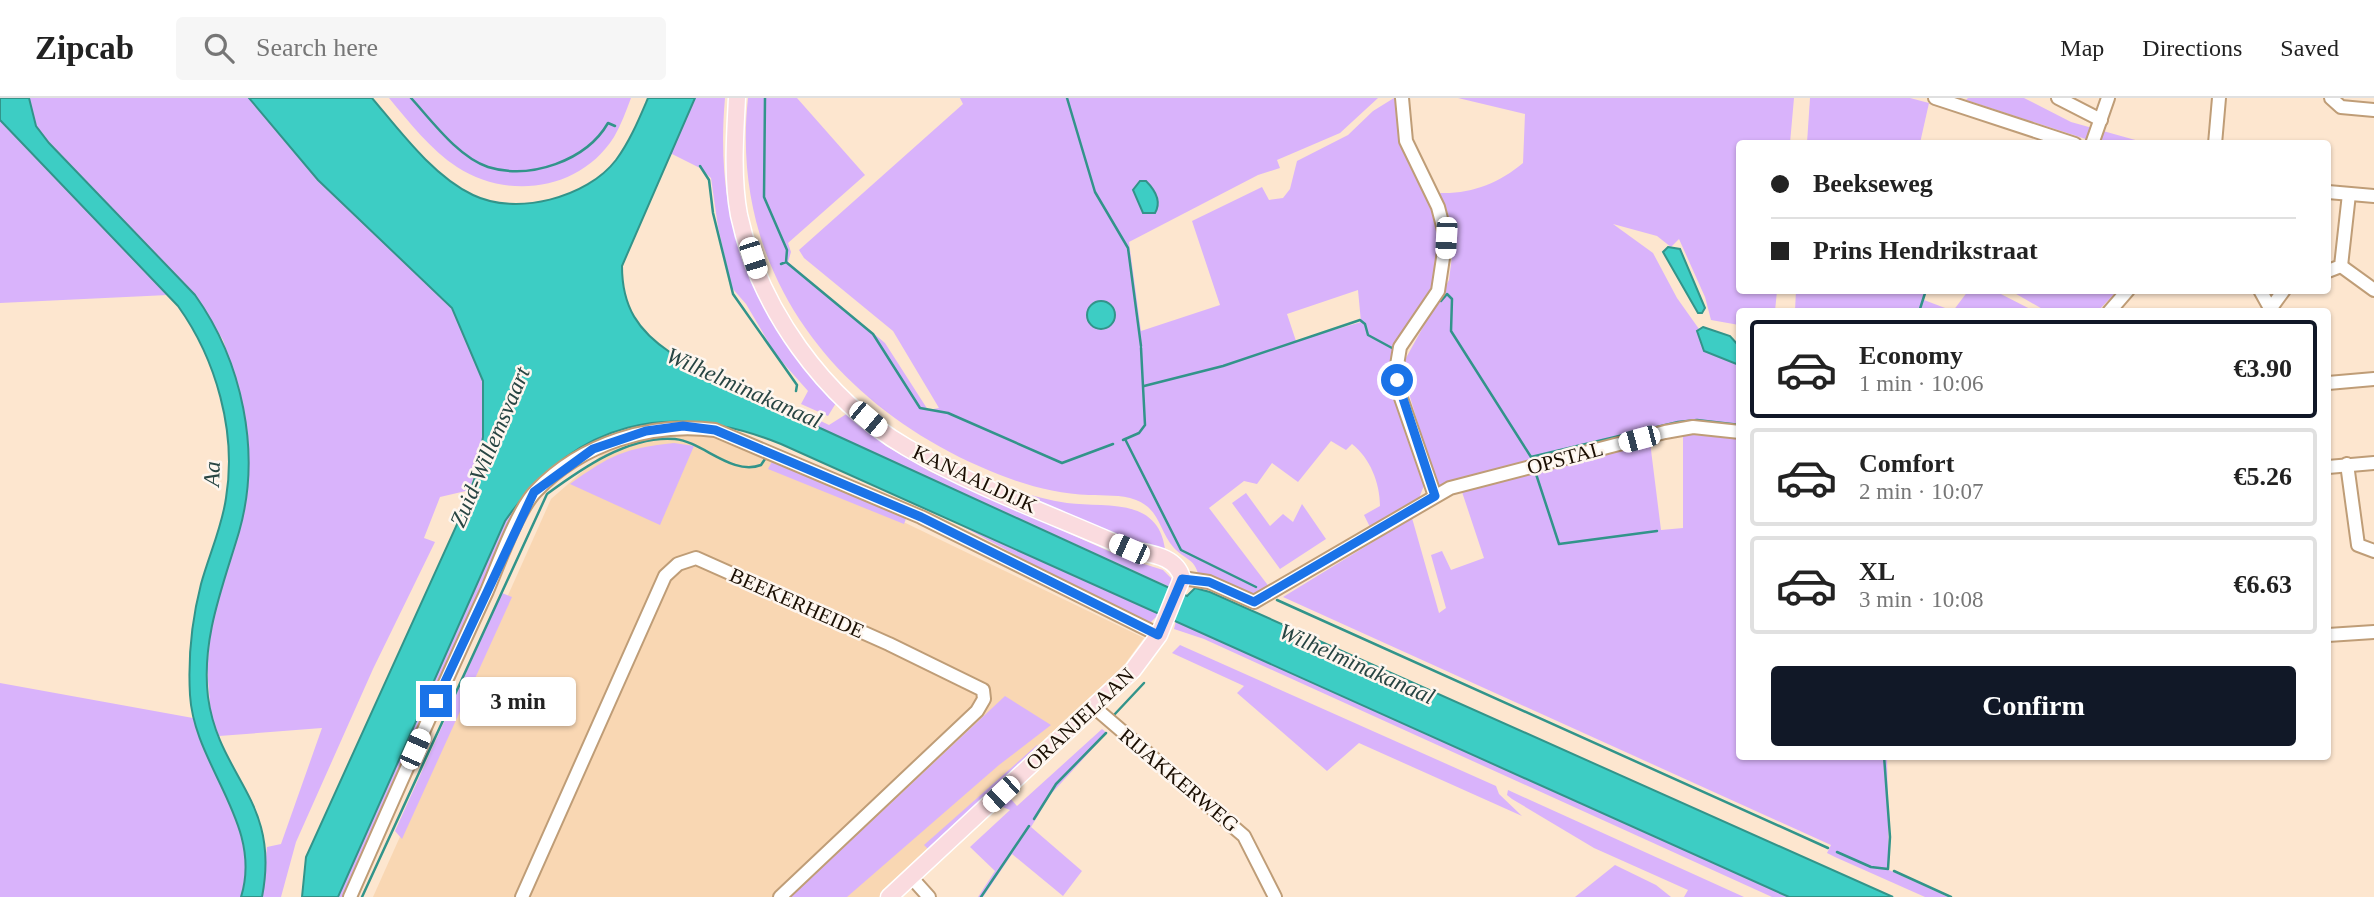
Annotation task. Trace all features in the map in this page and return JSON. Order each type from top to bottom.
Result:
[{"type":"main road","name":"KANAALDIJK","points":[[737,98],[735,154],[739,214],[761,279],[773,305],[818,371],[848,402],[907,448],[1129,549],[1165,558],[1174,564],[1182,582]]},
{"type":"main road","name":"ORANJELAAN","points":[[889,897],[1133,670],[1158,635],[1182,582]]},
{"type":"street","points":[[1402,98],[1406,141],[1438,207],[1446,238],[1438,291],[1400,347],[1396,365],[1401,398],[1435,496]]},
{"type":"street","points":[[1935,98],[2063,140]]},
{"type":"street","points":[[2058,98],[2101,120]]},
{"type":"street","points":[[2094,140],[2108,98]]},
{"type":"street","points":[[2215,140],[2219,98]]},
{"type":"street","points":[[2330,98],[2341,107],[2374,110],[2372,98]]},
{"type":"street","points":[[2331,192],[2374,196]]},
{"type":"street","points":[[2341,266],[2349,194]]},
{"type":"street","points":[[2331,270],[2341,266]]},
{"type":"street","points":[[2341,266],[2374,290]]},
{"type":"street","points":[[2112,308],[2125,294]]},
{"type":"street","points":[[2331,383],[2374,379]]},
{"type":"street","points":[[350,897],[534,492],[555,474],[593,449],[646,431],[694,427],[715,430],[921,517],[1158,635]]},
{"type":"street","name":"OPSTAL","points":[[1182,582],[1209,582],[1254,602],[1450,488],[1665,432],[1693,427],[1736,432]]},
{"type":"street","points":[[2331,467],[2374,463]]},
{"type":"street","points":[[2347,464],[2358,545],[2374,551]]},
{"type":"street","name":"BEEKERHEIDE","points":[[522,897],[665,576],[678,564],[696,558],[889,644],[983,690],[984,699],[977,711],[780,897]]},
{"type":"street","points":[[2331,635],[2374,632]]},
{"type":"street","name":"RIJAKKERWEG","points":[[1094,707],[1244,836],[1275,897]]},
{"type":"street","points":[[911,877],[929,897]]},
{"type":"shaded area","points":[[29,98],[249,98],[318,180],[452,308],[483,381],[483,437],[470,490],[440,497],[424,538],[435,542],[373,669],[296,842],[281,897],[262,897],[267,847],[281,844],[322,728],[219,736],[211,715],[207,669],[213,611],[249,479],[240,391],[223,340],[195,295],[50,143],[36,126]]},
{"type":"shaded area","points":[[389,98],[631,98],[614,137],[600,155],[563,179],[542,185],[520,186],[498,184],[457,167],[429,144]]},
{"type":"shaded area","points":[[695,98],[725,98],[723,143],[726,185],[733,226],[744,264],[760,301],[781,336],[806,370],[836,403],[828,416],[801,404],[808,391],[776,355],[746,304],[732,288],[718,227],[711,178],[700,168],[670,153]]},
{"type":"shaded area","points":[[748,98],[797,98],[865,175],[788,243],[791,252],[788,262],[885,343],[928,410],[939,408],[893,331],[804,258],[799,250],[963,104],[960,98],[1378,98],[1340,133],[1277,160],[1280,168],[1258,175],[1129,242],[1141,331],[1220,305],[1192,221],[1262,187],[1269,200],[1283,198],[1290,189],[1297,161],[1348,135],[1373,111],[1394,98],[1409,165],[1434,210],[1441,230],[1434,287],[1396,350],[1391,379],[1425,483],[1419,498],[1370,527],[1364,515],[1380,506],[1378,489],[1369,464],[1352,444],[1346,450],[1331,441],[1298,482],[1272,463],[1257,484],[1244,481],[1209,508],[1270,588],[1255,597],[1198,574],[1191,562],[1169,541],[1150,509],[1136,500],[1039,488],[1011,479],[952,453],[897,420],[850,380],[810,335],[779,283],[757,226],[747,164]],"holes":[[[1358,290],[1361,322],[1296,341],[1287,314]]]},
{"type":"shaded area","points":[[1458,98],[1794,98],[1790,140],[1736,140],[1736,294],[1777,294],[1775,308],[1736,308],[1736,324],[1711,320],[1705,297],[1679,239],[1671,247],[1657,236],[1613,224],[1653,253],[1677,298],[1699,329],[1704,351],[1736,364],[1736,425],[1694,422],[1438,490],[1401,367],[1449,280],[1455,232],[1440,193],[1463,192],[1484,186],[1523,163],[1525,114]]},
{"type":"shaded area","points":[[1810,98],[1910,98],[1929,103],[1921,140],[1807,140]]},
{"type":"shaded area","points":[[2024,98],[2071,122],[2135,140],[2089,140],[1966,100]]},
{"type":"shaded area","points":[[0,120],[168,295],[0,303]]},
{"type":"shaded area","points":[[1796,294],[1926,294],[1924,300],[1945,308],[1795,308]]},
{"type":"shaded area","points":[[1966,294],[2001,294],[2028,308],[1955,308]]},
{"type":"shaded area","points":[[2016,294],[2114,294],[2101,308],[2041,308]]},
{"type":"shaded area","points":[[798,410],[829,425],[848,413],[886,446],[931,472],[1122,557],[1163,570],[1171,578],[1172,588],[820,428],[795,416]]},
{"type":"shaded area","points":[[681,420],[735,427],[663,423],[608,437],[590,445],[529,495],[347,897],[338,897],[505,521],[540,479],[581,448],[627,429],[653,423]]},
{"type":"shaded area","points":[[683,426],[802,473],[1144,638],[1107,688],[883,897],[373,897],[551,499],[607,450],[640,436]]},
{"type":"shaded area","points":[[1683,434],[1736,439],[1736,760],[1887,760],[1889,870],[1948,897],[1925,897],[1835,857],[1827,853],[1831,845],[1283,597],[1412,518],[1439,613],[1446,608],[1431,555],[1442,551],[1451,570],[1484,558],[1462,492],[1650,442],[1661,530],[1683,528]]},
{"type":"shaded area","points":[[674,443],[694,446],[660,525],[570,484],[619,454],[643,447]]},
{"type":"shaded area","points":[[775,456],[907,516],[904,524],[768,469]]},
{"type":"shaded area","points":[[1003,488],[1059,502],[1112,506],[1141,512],[1152,520],[1160,532],[1165,549],[1150,549]]},
{"type":"shaded area","points":[[1246,493],[1270,526],[1283,514],[1293,522],[1302,504],[1326,539],[1280,569],[1232,503]]},
{"type":"shaded area","points":[[960,525],[1159,614],[1147,626]]},
{"type":"shaded area","points":[[502,593],[512,597],[402,839],[395,831]]},
{"type":"shaded area","points":[[1176,621],[1789,897],[1772,897],[1204,639],[1174,629]]},
{"type":"shaded area","points":[[1180,645],[1496,786],[1499,794],[1522,816],[1359,743],[1327,771],[1237,693],[1244,686],[1172,653]]},
{"type":"shaded area","points":[[0,683],[193,718],[239,828],[246,873],[241,897],[0,897]]},
{"type":"shaded area","points":[[1005,696],[1051,725],[999,765],[847,897],[791,897]]},
{"type":"shaded area","points":[[1102,729],[1107,733],[1051,794],[1031,827],[1082,871],[1063,896],[1012,854],[983,897],[978,897],[995,871],[970,847],[1010,810],[1000,806],[1009,797],[1017,806]]},
{"type":"shaded area","points":[[1037,745],[1041,748],[931,852],[924,845]]},
{"type":"shaded area","points":[[1508,790],[1744,897],[1684,897],[1688,890],[1594,848],[1512,799],[1507,795]]},
{"type":"shaded area","points":[[1615,865],[1656,885],[1671,897],[1575,897]]},
{"type":"water","points":[[0,98],[29,98],[36,126],[49,143],[195,295],[225,349],[236,378],[248,439],[246,502],[215,613],[208,654],[208,697],[214,725],[256,812],[263,836],[266,864],[262,897],[241,897],[246,870],[243,845],[236,820],[194,721],[190,695],[190,653],[195,611],[222,520],[229,473],[226,422],[213,373],[203,349],[178,306],[0,120]]},
{"type":"water","points":[[249,98],[372,98],[418,152],[458,187],[490,201],[509,204],[550,200],[587,184],[603,173],[626,145],[648,98],[695,98],[622,266],[625,294],[634,317],[659,345],[820,428],[1187,596],[1195,588],[1210,592],[1893,897],[1789,897],[781,444],[740,430],[701,423],[663,422],[628,428],[594,440],[562,460],[532,487],[505,521],[338,897],[302,897],[306,857],[464,509],[478,468],[483,437],[483,381],[452,308],[318,180]]},
{"type":"water","points":[[1140,181],[1146,181],[1155,192],[1158,204],[1155,213],[1143,213],[1133,190]]},
{"type":"water","points":[[1668,247],[1680,249],[1705,308],[1702,313],[1698,313],[1663,252]]},
{"type":"water","points":[[1101,301],[1111,305],[1115,315],[1111,325],[1101,329],[1091,325],[1087,315],[1091,305]]},
{"type":"water","points":[[1703,327],[1730,336],[1736,343],[1736,364],[1704,351],[1697,331]]},
{"type":"waterway","points":[[411,98],[466,155],[488,167],[504,170],[539,169],[556,164],[586,148],[608,123],[615,126]]},
{"type":"waterway","points":[[765,98],[764,197],[787,250],[786,262],[781,264]]},
{"type":"waterway","points":[[1067,98],[1095,192],[1128,248],[1141,346]]},
{"type":"waterway","name":"Wilhelminakanaal","points":[[700,166],[709,180],[713,213],[733,294],[797,385],[796,391]]},
{"type":"waterway","points":[[786,262],[873,334],[920,408],[948,413],[1062,463],[1113,444]]},
{"type":"waterway","points":[[1398,339],[1429,294]]},
{"type":"waterway","points":[[1441,301],[1447,294],[1452,299],[1451,331],[1531,457],[1678,422],[1697,420],[1736,425]]},
{"type":"waterway","points":[[1920,308],[1925,294]]},
{"type":"waterway","points":[[1144,386],[1223,366],[1360,320],[1365,324],[1368,335],[1392,348]]},
{"type":"waterway","points":[[1123,440],[1139,433],[1145,425],[1141,348]]},
{"type":"waterway","points":[[362,897],[547,494],[606,456],[640,442],[658,439],[686,441],[739,466],[761,465],[765,459]]},
{"type":"waterway","points":[[1125,439],[1181,550],[1256,587]]},
{"type":"waterway","points":[[1536,474],[1559,544],[1657,531]]},
{"type":"waterway","name":"Wilhelminakanaal","points":[[1277,600],[1828,848]]},
{"type":"waterway","points":[[1114,715],[1144,683]]},
{"type":"waterway","points":[[1034,819],[1056,784],[1106,733]]},
{"type":"waterway","points":[[1837,852],[1871,867],[1888,869],[1890,837],[1884,760]]},
{"type":"waterway","points":[[981,897],[1029,826]]},
{"type":"waterway","points":[[1894,871],[1951,897]]},
{"type":"waterway","points":[[1272,878],[1279,891]]},
{"type":"route","points":[[436,701],[534,492],[555,474],[593,449],[646,431],[683,426],[715,430],[921,517],[1158,635],[1182,579],[1209,582],[1254,602],[1435,496],[1397,380]]},
{"type":"water label","name":"Zuid-Willemsvaart","points":[[490,447]]},
{"type":"water label","name":"Aa","points":[[212,474]]}]
